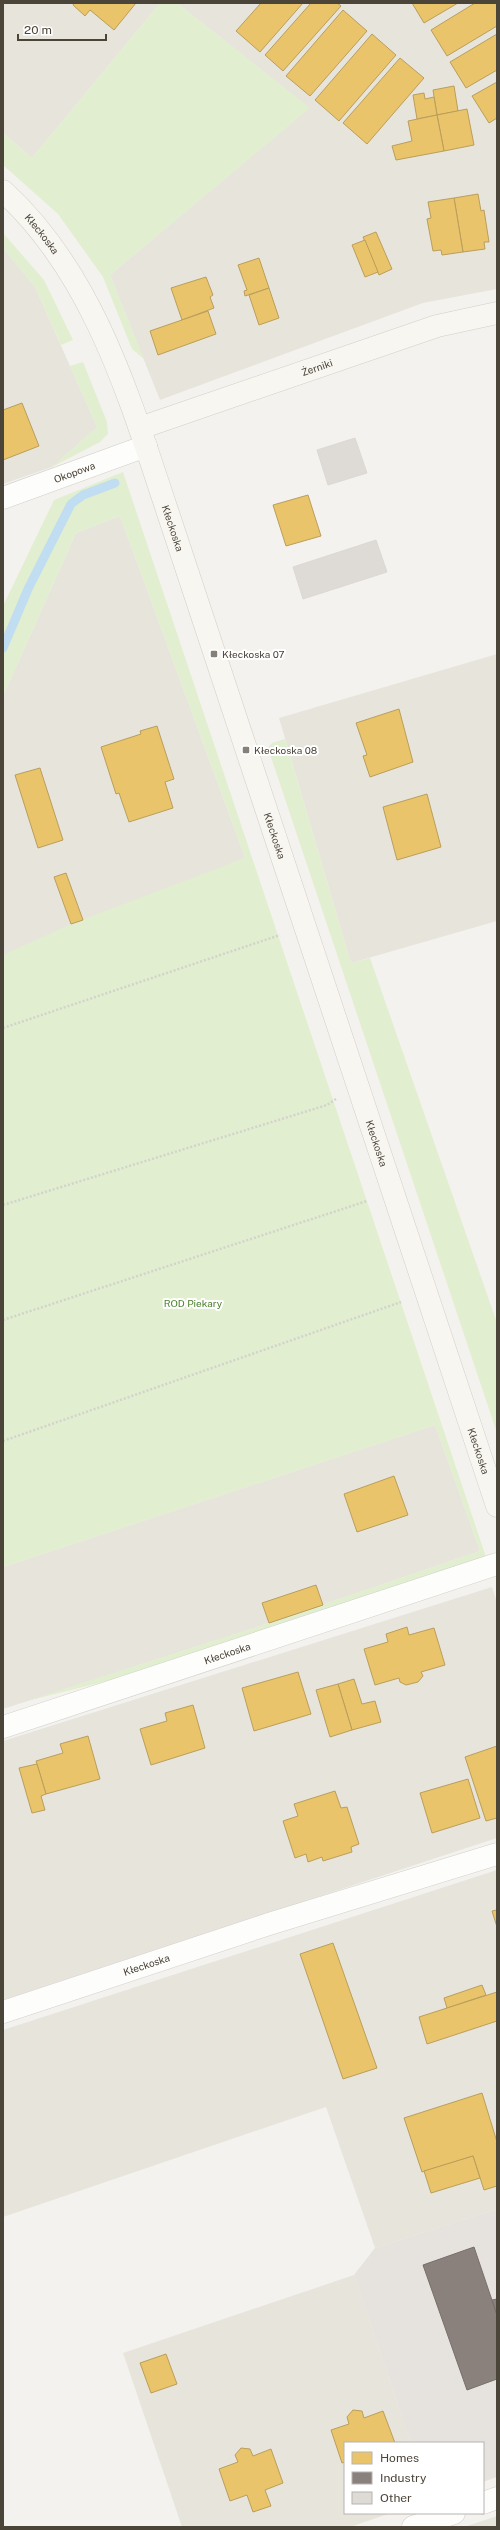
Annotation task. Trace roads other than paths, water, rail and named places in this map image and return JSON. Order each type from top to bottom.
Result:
[{"type":"main road","name":"Kłeckoska","points":[[3,191],[53,247],[83,294],[123,383],[143,437],[497,1506]]},
{"type":"main road","name":"Żerniki","points":[[143,437],[437,326],[497,313]]},
{"type":"street","name":"Okopowa","points":[[3,498],[143,437]]},
{"type":"street","name":"Kłeckoska","points":[[3,1727],[497,1564]]},
{"type":"street","name":"Kłeckoska","points":[[3,2012],[269,1924],[497,1854]]},
{"type":"street","points":[[484,2503],[497,2498]]},
{"type":"street","points":[[413,2527],[451,2514]]},
{"type":"waterway","points":[[3,648],[28,589],[71,504],[83,495],[115,483]]},
{"type":"place","name":"Kłeckoska 07","points":[[214,654]]},
{"type":"place","name":"Kłeckoska 08","points":[[246,750]]},
{"type":"park label","name":"ROD Piekary","points":[[193,1303]]}]
